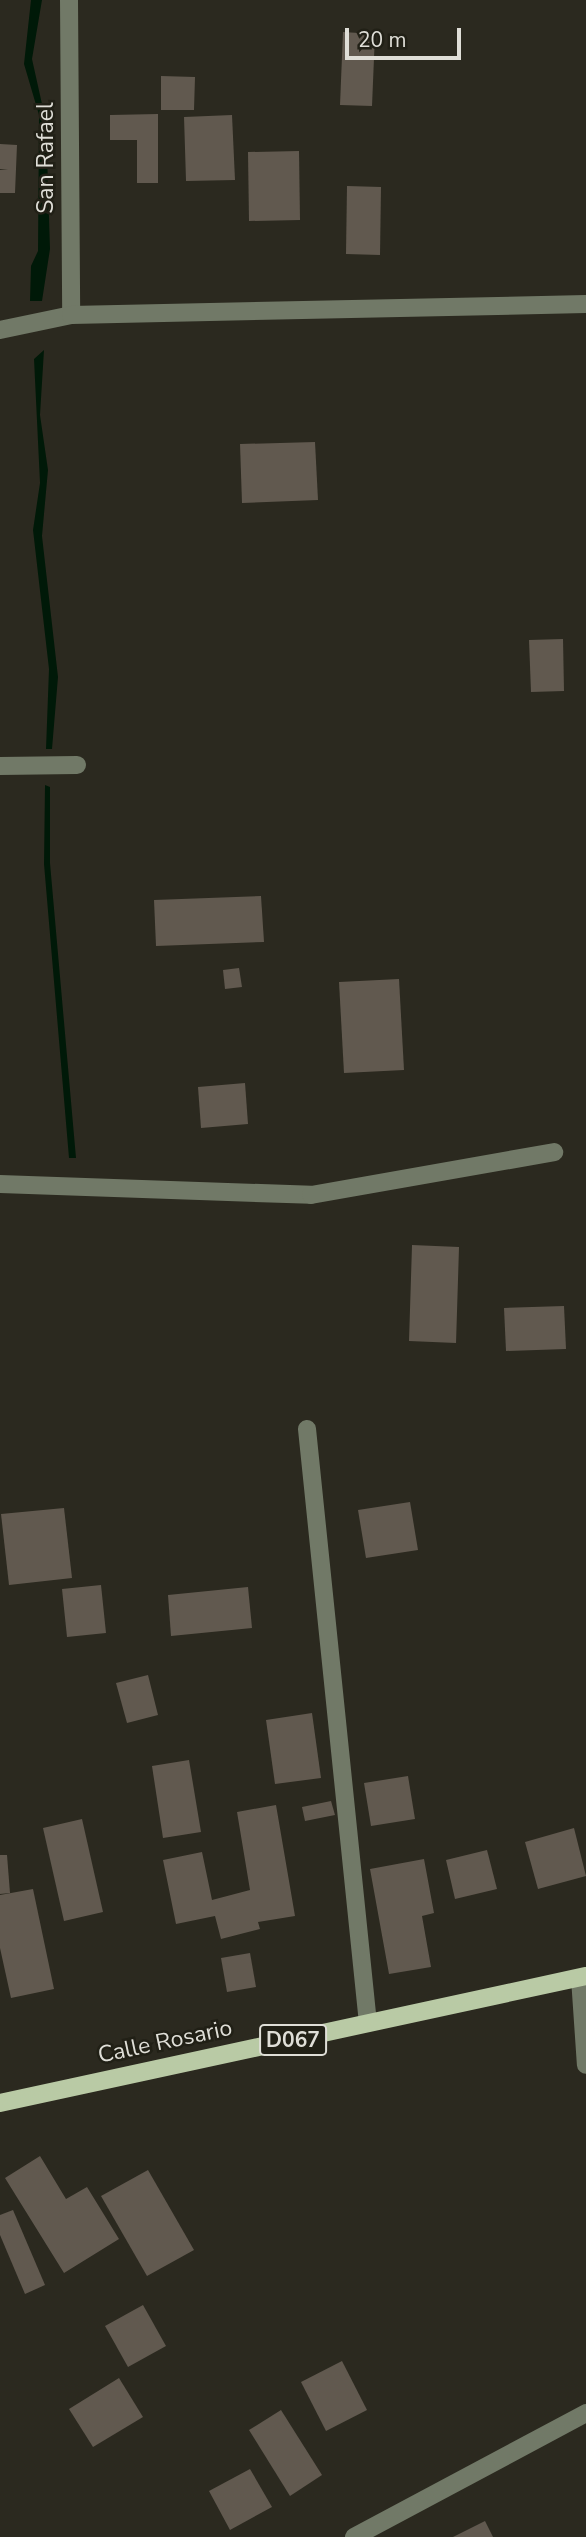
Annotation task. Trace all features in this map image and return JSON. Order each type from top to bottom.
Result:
[{"type":"main road","name":"Calle Rosario","points":[[0,2103],[583,1977]]},
{"type":"street","name":"San Rafael","points":[[69,0],[71,315]]},
{"type":"street","points":[[0,330],[71,315],[586,304]]},
{"type":"street","points":[[0,766],[76,765]]},
{"type":"street","points":[[0,1184],[311,1195],[554,1152]]},
{"type":"street","points":[[307,1429],[368,2023]]},
{"type":"street","points":[[583,1977],[586,2065]]},
{"type":"street","points":[[354,2537],[586,2413]]},
{"type":"shaded area","points":[[31,0],[42,0],[32,59],[46,122],[50,249],[42,301],[30,301],[31,266],[38,251],[39,115],[24,64]]},
{"type":"shaded area","points":[[44,350],[40,415],[48,470],[42,536],[58,677],[52,749],[46,749],[49,669],[33,530],[40,483],[34,359]]},
{"type":"shaded area","points":[[45,785],[50,787],[50,863],[76,1158],[69,1158],[44,864]]},
{"type":"building","points":[[343,32],[375,34],[372,106],[340,105]]},
{"type":"building","points":[[161,76],[195,77],[194,110],[161,110]]},
{"type":"building","points":[[158,114],[158,183],[137,183],[137,140],[110,140],[110,115]]},
{"type":"building","points":[[232,115],[235,180],[186,181],[184,117]]},
{"type":"building","points":[[0,144],[17,145],[15,193],[0,193],[0,170],[8,169],[0,169]]},
{"type":"building","points":[[299,151],[300,220],[249,221],[248,152]]},
{"type":"building","points":[[347,186],[381,187],[380,255],[346,254]]},
{"type":"building","points":[[315,442],[318,500],[242,503],[240,444]]},
{"type":"building","points":[[563,639],[564,691],[531,692],[529,640]]},
{"type":"building","points":[[261,896],[264,942],[156,946],[154,900]]},
{"type":"building","points":[[239,968],[242,987],[225,989],[223,970]]},
{"type":"building","points":[[399,979],[404,1070],[344,1073],[339,982]]},
{"type":"building","points":[[245,1083],[248,1124],[201,1128],[198,1087]]},
{"type":"building","points":[[412,1245],[459,1247],[456,1343],[409,1341]]},
{"type":"building","points":[[564,1306],[566,1349],[506,1351],[504,1308]]},
{"type":"building","points":[[410,1502],[418,1550],[366,1558],[358,1510]]},
{"type":"building","points":[[64,1508],[72,1578],[9,1585],[1,1514]]},
{"type":"building","points":[[101,1585],[106,1633],[67,1637],[62,1589]]},
{"type":"building","points":[[248,1587],[252,1628],[171,1636],[168,1595]]},
{"type":"building","points":[[148,1675],[158,1715],[127,1723],[116,1683]]},
{"type":"building","points":[[312,1713],[321,1778],[275,1784],[266,1720]]},
{"type":"building","points":[[189,1760],[201,1832],[163,1838],[152,1766]]},
{"type":"building","points":[[408,1776],[415,1819],[371,1826],[364,1783]]},
{"type":"building","points":[[331,1801],[335,1815],[305,1821],[302,1807]]},
{"type":"building","points":[[276,1805],[295,1916],[258,1922],[260,1929],[221,1939],[215,1916],[176,1924],[163,1860],[202,1852],[212,1900],[250,1890],[237,1812]]},
{"type":"building","points":[[82,1819],[103,1912],[64,1921],[43,1828]]},
{"type":"building","points":[[574,1828],[586,1876],[538,1889],[525,1842]]},
{"type":"building","points":[[487,1850],[497,1889],[455,1899],[446,1860]]},
{"type":"building","points":[[0,1855],[7,1855],[10,1893],[0,1894]]},
{"type":"building","points":[[424,1859],[434,1913],[422,1916],[431,1967],[389,1974],[370,1869]]},
{"type":"building","points":[[33,1889],[54,1989],[11,1998],[0,1948],[0,1895]]},
{"type":"building","points":[[250,1953],[256,1987],[227,1992],[221,1958]]},
{"type":"building","points":[[40,2156],[66,2199],[87,2187],[119,2239],[64,2273],[5,2178]]},
{"type":"building","points":[[148,2170],[194,2250],[147,2276],[101,2196]]},
{"type":"building","points":[[13,2210],[45,2285],[25,2294],[0,2235],[0,2215]]},
{"type":"building","points":[[143,2305],[166,2346],[128,2367],[105,2326]]},
{"type":"building","points":[[342,2361],[367,2410],[326,2431],[301,2382]]},
{"type":"building","points":[[119,2378],[143,2417],[93,2447],[69,2409]]},
{"type":"building","points":[[281,2410],[322,2475],[290,2496],[249,2430]]},
{"type":"building","points":[[250,2469],[272,2507],[230,2530],[209,2491]]},
{"type":"building","points":[[485,2521],[493,2537],[453,2537]]}]
